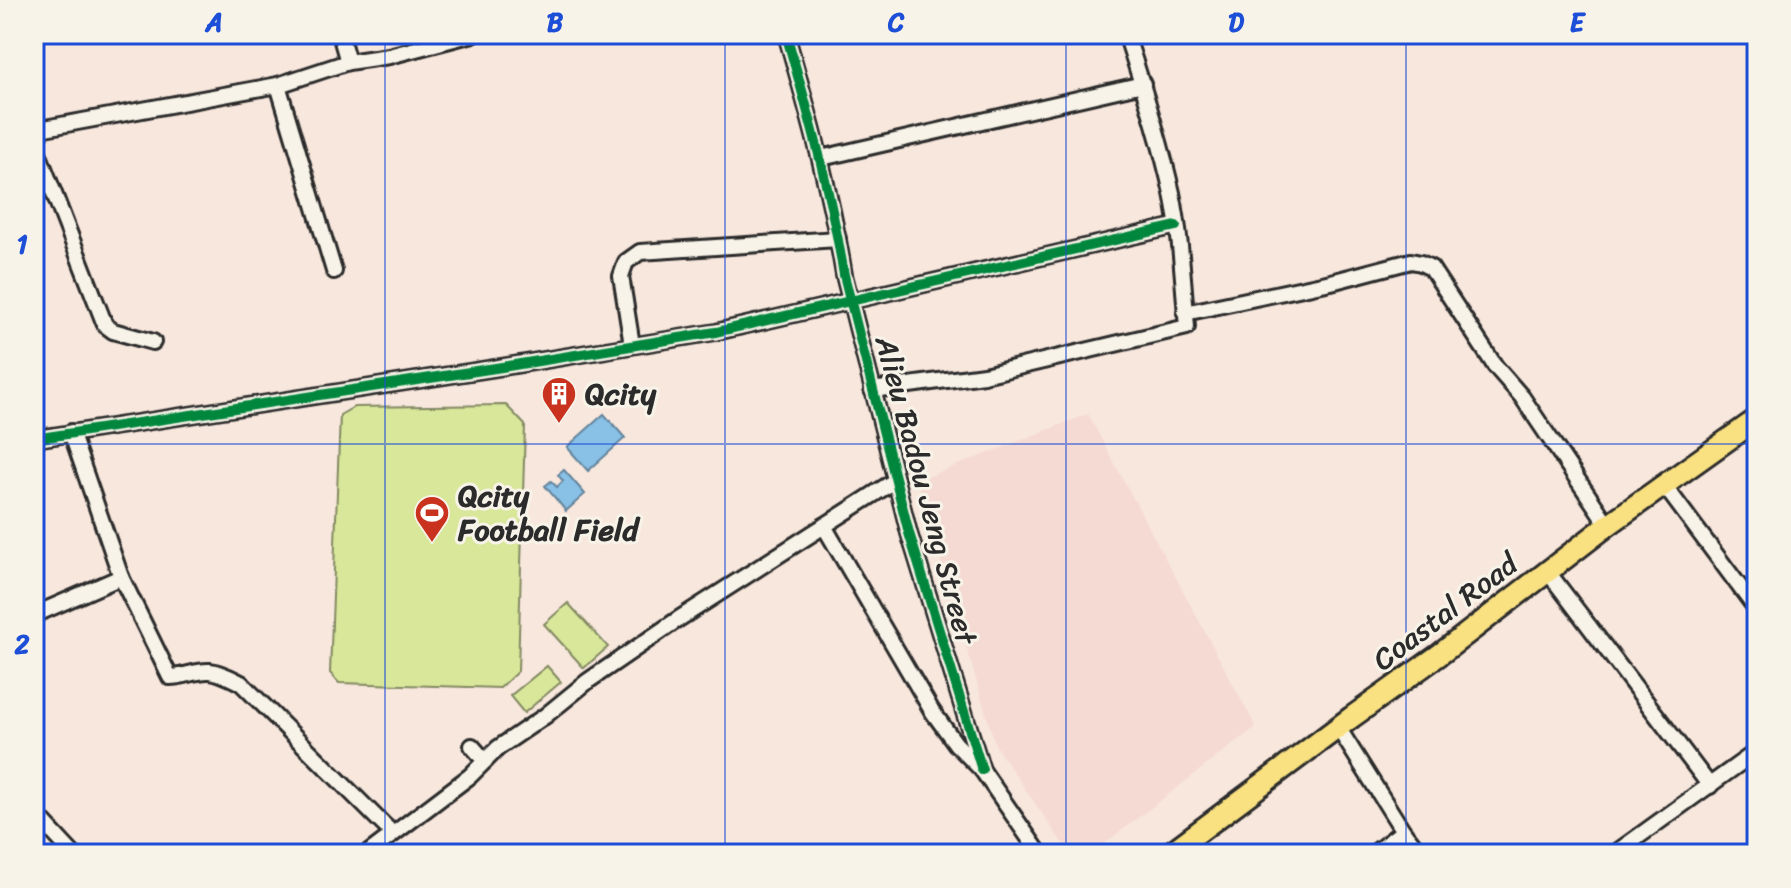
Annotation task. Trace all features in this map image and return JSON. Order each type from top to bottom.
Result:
[{"type":"main road","name":"Coastal Road","points":[[1169,854],[1439,655],[1608,525],[1757,419]]},
{"type":"street","points":[[340,34],[348,62]]},
{"type":"street","points":[[34,130],[278,85],[348,62],[389,56],[455,36],[473,34]]},
{"type":"street","name":"Alieu Badou Jeng Street","points":[[786,34],[821,158],[844,275],[872,390],[924,581],[982,770]]},
{"type":"street","points":[[872,390],[984,375],[1187,327],[1172,193],[1143,84],[1126,34]]},
{"type":"street","points":[[821,158],[1143,84]]},
{"type":"street","points":[[278,85],[334,271]]},
{"type":"street","points":[[34,142],[105,325],[113,331],[153,342]]},
{"type":"street","points":[[34,439],[716,332],[1176,226]]},
{"type":"street","points":[[632,345],[621,276],[626,262],[640,252],[838,239]]},
{"type":"street","points":[[1185,313],[1331,282],[1411,261],[1431,268],[1495,366],[1522,397],[1608,525]]},
{"type":"street","points":[[71,432],[121,577],[170,677],[208,671],[241,683],[393,834]]},
{"type":"street","name":"Alieu Badou Jeng Street","points":[[367,854],[470,776],[498,748],[588,681],[677,620],[896,480]]},
{"type":"street","points":[[1664,485],[1757,610]]},
{"type":"street","points":[[824,526],[932,711],[956,744],[982,770],[1040,854]]},
{"type":"street","points":[[1548,572],[1710,786]]},
{"type":"street","points":[[34,615],[121,577]]},
{"type":"street","points":[[1339,729],[1403,831],[1421,854]]},
{"type":"street","points":[[472,746],[485,761]]},
{"type":"street","points":[[1614,854],[1757,751]]},
{"type":"street","points":[[34,812],[73,854]]},
{"type":"street","points":[[1373,854],[1403,831]]},
{"type":"shaded area","points":[[1088,414],[1256,727],[1091,854],[1070,854],[996,747],[917,481]]},
{"type":"green space","points":[[506,405],[525,425],[518,671],[500,688],[339,683],[330,673],[340,415],[354,407]]},
{"type":"green space","points":[[568,603],[608,647],[584,668],[544,624]]},
{"type":"green space","points":[[547,666],[561,682],[524,713],[510,696]]},
{"type":"water","points":[[604,414],[625,438],[588,471],[567,447]]},
{"type":"water","points":[[564,470],[585,494],[566,511],[545,486],[551,481],[557,487],[563,481],[558,475]]},
{"type":"cycle path","points":[[786,34],[819,154],[844,275],[909,533],[982,770]]},
{"type":"cycle path","points":[[34,439],[716,332],[1176,226]]},
{"type":"place","name":"Qcity","points":[[559,425]]},
{"type":"place","name":"Qcity Football Field","points":[[432,544]]}]
